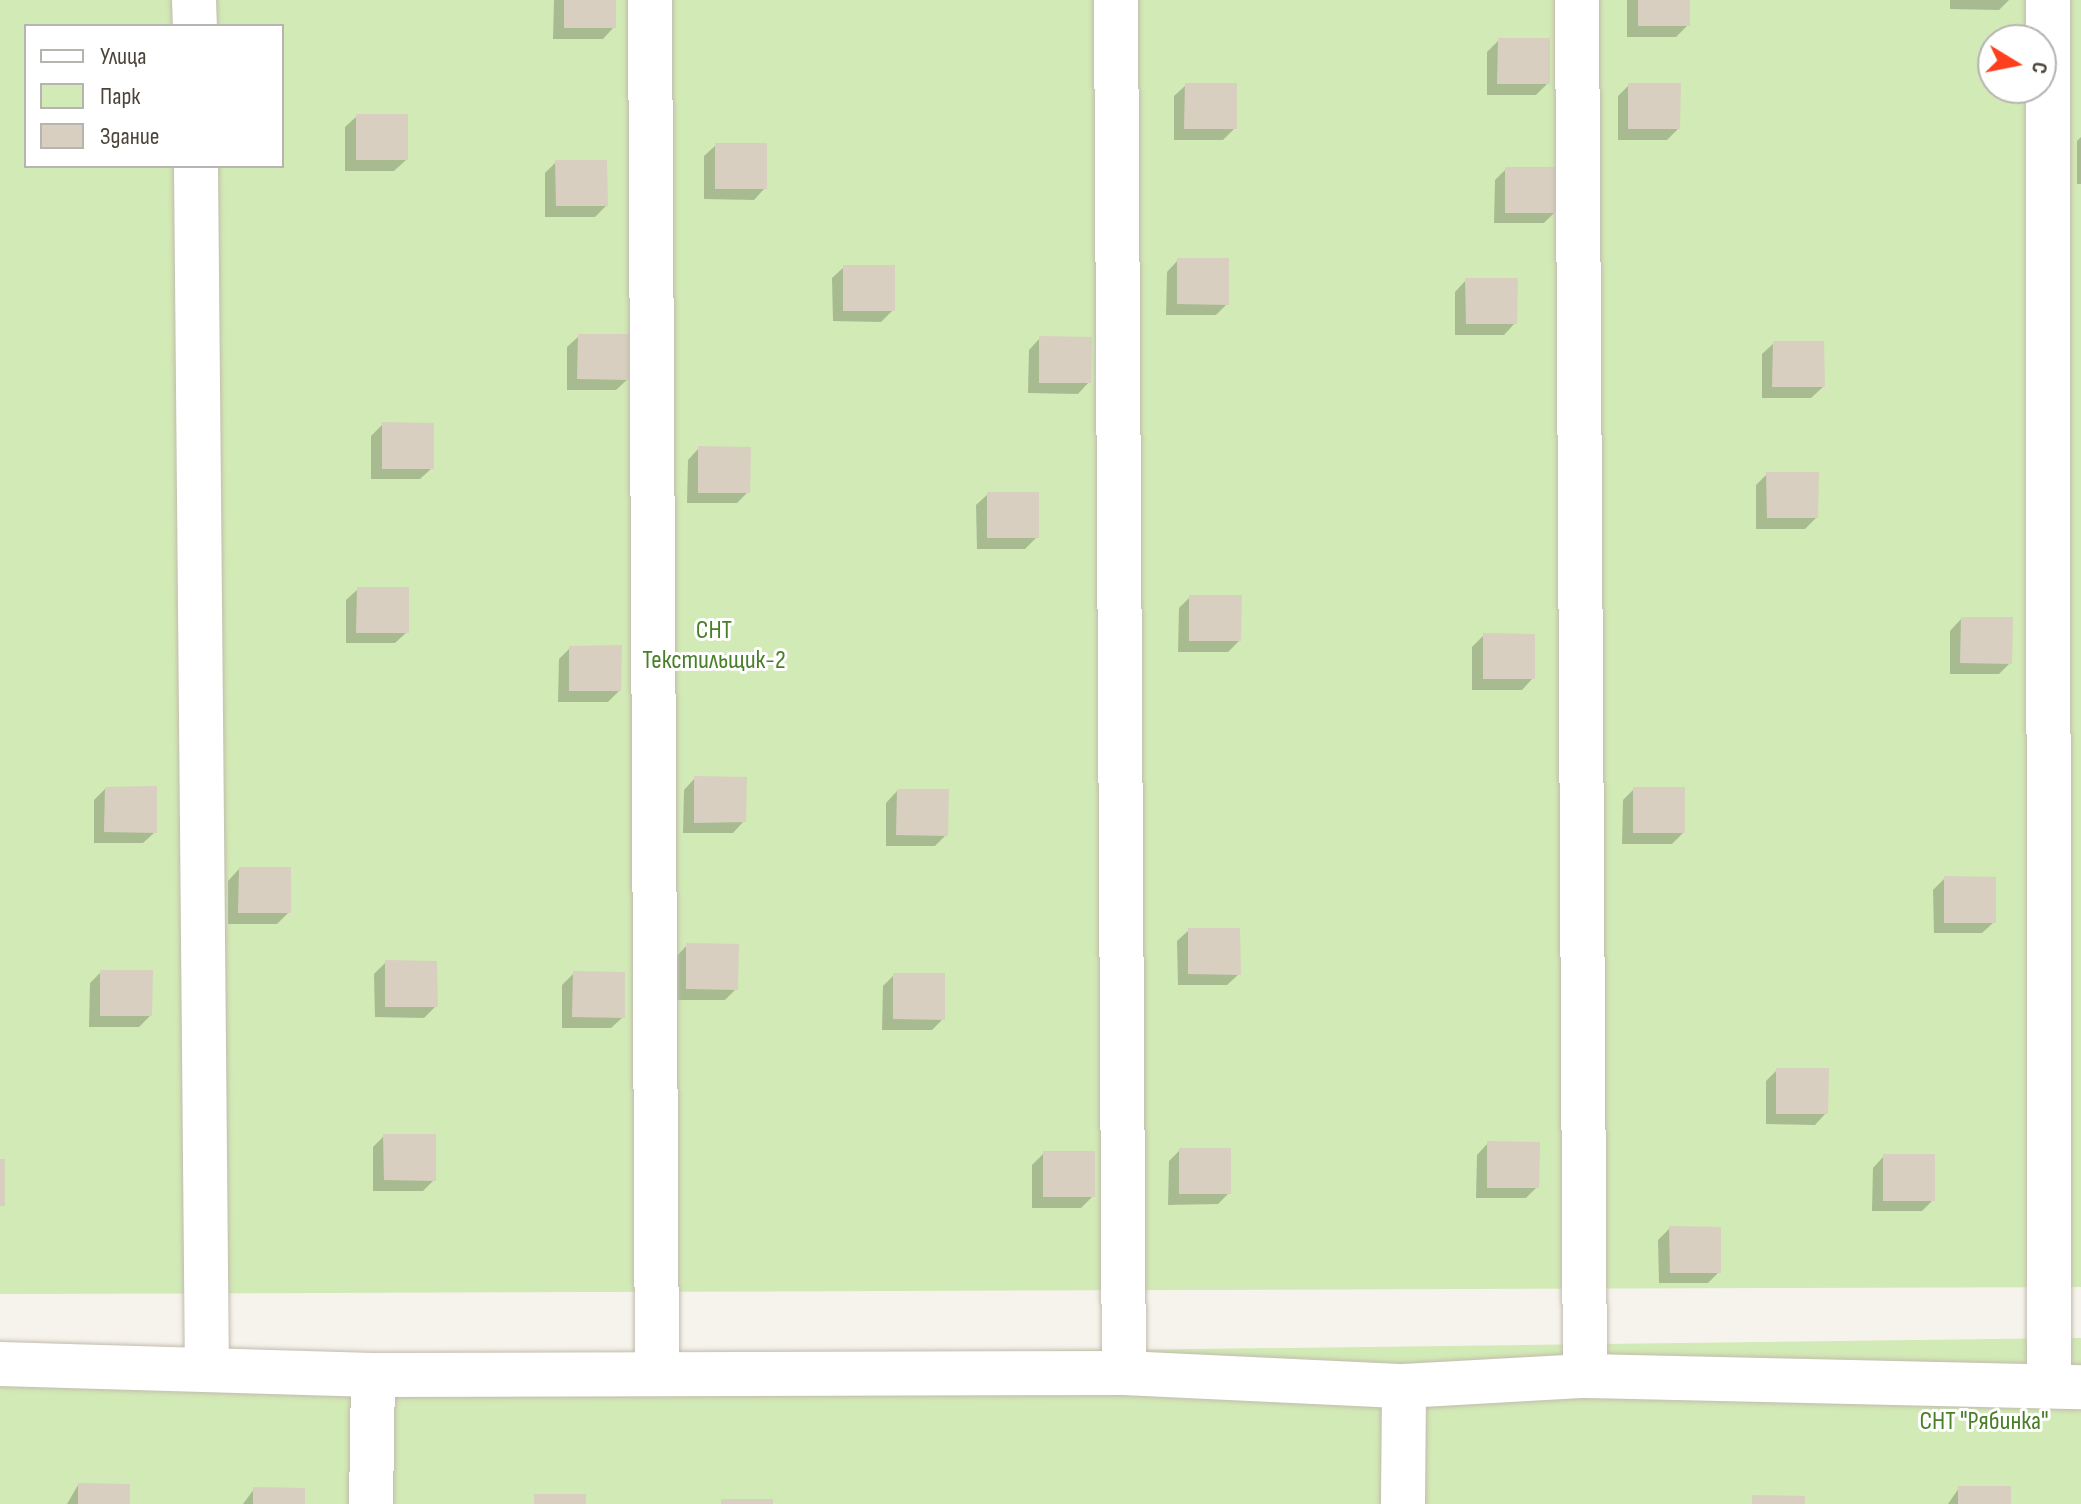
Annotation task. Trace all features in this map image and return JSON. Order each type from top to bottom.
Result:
[{"type":"lane","points":[[194,0],[195,24]]},
{"type":"lane","points":[[650,0],[657,1373]]},
{"type":"lane","points":[[1116,0],[1124,1373]]},
{"type":"lane","points":[[1577,0],[1585,1376]]},
{"type":"lane","points":[[0,1364],[373,1375],[1124,1373],[1404,1386],[1585,1376],[2065,1386],[2048,0]]},
{"type":"lane","points":[[196,168],[207,1368]]},
{"type":"lane","points":[[371,1504],[373,1375]]},
{"type":"lane","points":[[1403,1504],[1404,1386]]},
{"type":"green space","name":"СНТ Текстильщик-2","points":[[0,0],[2081,0],[2081,1287],[0,1294]]},
{"type":"green space","name":"СНТ \"Рябинка\"","points":[[2081,1338],[2081,1504],[0,1504],[0,1364]]},
{"type":"building","points":[[564,0],[616,0],[616,28],[564,28]]},
{"type":"building","points":[[1638,0],[1690,0],[1690,26],[1638,26]]},
{"type":"building","points":[[1498,38],[1550,38],[1550,84],[1497,84]]},
{"type":"building","points":[[1185,83],[1237,83],[1237,129],[1184,129]]},
{"type":"building","points":[[1628,83],[1681,83],[1680,129],[1628,129]]},
{"type":"building","points":[[356,114],[408,114],[408,160],[356,160]]},
{"type":"building","points":[[715,143],[767,143],[767,189],[715,189]]},
{"type":"building","points":[[555,160],[607,160],[608,206],[556,206]]},
{"type":"building","points":[[1505,167],[1558,167],[1557,213],[1505,213]]},
{"type":"building","points":[[1177,258],[1229,258],[1229,305],[1177,304]]},
{"type":"building","points":[[843,265],[895,265],[895,311],[843,311]]},
{"type":"building","points":[[1465,278],[1518,278],[1517,324],[1466,324]]},
{"type":"building","points":[[578,334],[630,334],[630,380],[577,379]]},
{"type":"building","points":[[1039,336],[1092,337],[1091,383],[1039,383]]},
{"type":"building","points":[[1773,341],[1824,341],[1825,387],[1772,387]]},
{"type":"building","points":[[382,422],[434,423],[434,469],[382,469]]},
{"type":"building","points":[[698,446],[751,447],[750,493],[698,493]]},
{"type":"building","points":[[1766,472],[1819,472],[1818,518],[1767,518]]},
{"type":"building","points":[[987,492],[1039,492],[1039,538],[987,538]]},
{"type":"building","points":[[357,587],[409,587],[409,633],[356,633]]},
{"type":"building","points":[[1189,595],[1242,595],[1241,641],[1189,641]]},
{"type":"building","points":[[1961,617],[2013,617],[2012,664],[1960,663]]},
{"type":"building","points":[[1483,633],[1535,634],[1535,679],[1483,679]]},
{"type":"building","points":[[622,645],[621,691],[569,691],[569,646]]},
{"type":"building","points":[[694,776],[747,777],[746,822],[694,823]]},
{"type":"building","points":[[157,786],[157,833],[104,832],[105,787]]},
{"type":"building","points":[[1633,787],[1685,787],[1685,833],[1633,833]]},
{"type":"building","points":[[897,789],[949,789],[948,836],[896,835]]},
{"type":"building","points":[[239,867],[291,867],[291,913],[238,913]]},
{"type":"building","points":[[1944,876],[1996,877],[1996,923],[1944,923]]},
{"type":"building","points":[[1188,928],[1240,928],[1241,975],[1188,974]]},
{"type":"building","points":[[686,943],[739,944],[738,990],[686,989]]},
{"type":"building","points":[[385,960],[437,961],[438,1007],[385,1007]]},
{"type":"building","points":[[100,970],[153,970],[152,1016],[100,1016]]},
{"type":"building","points":[[573,971],[625,972],[625,1018],[572,1017]]},
{"type":"building","points":[[893,973],[945,973],[945,1020],[893,1019]]},
{"type":"building","points":[[1776,1068],[1829,1068],[1828,1114],[1776,1114]]},
{"type":"building","points":[[383,1134],[436,1134],[436,1181],[384,1180]]},
{"type":"building","points":[[1487,1141],[1540,1142],[1539,1188],[1487,1188]]},
{"type":"building","points":[[1179,1148],[1231,1148],[1231,1194],[1179,1194]]},
{"type":"building","points":[[1043,1151],[1095,1151],[1095,1197],[1043,1197]]},
{"type":"building","points":[[1883,1154],[1935,1154],[1935,1201],[1883,1201]]},
{"type":"building","points":[[0,1159],[5,1159],[5,1206],[0,1206]]},
{"type":"building","points":[[1669,1226],[1721,1227],[1721,1273],[1670,1273]]},
{"type":"building","points":[[78,1483],[130,1484],[130,1504],[78,1504]]},
{"type":"building","points":[[1958,1486],[2011,1486],[2011,1504],[1958,1504]]},
{"type":"building","points":[[253,1487],[305,1488],[305,1504],[253,1504]]},
{"type":"building","points":[[534,1494],[586,1494],[586,1504],[534,1504]]},
{"type":"building","points":[[1752,1495],[1805,1496],[1805,1504],[1752,1504]]},
{"type":"building","points":[[721,1499],[773,1499],[773,1504],[721,1504]]}]
